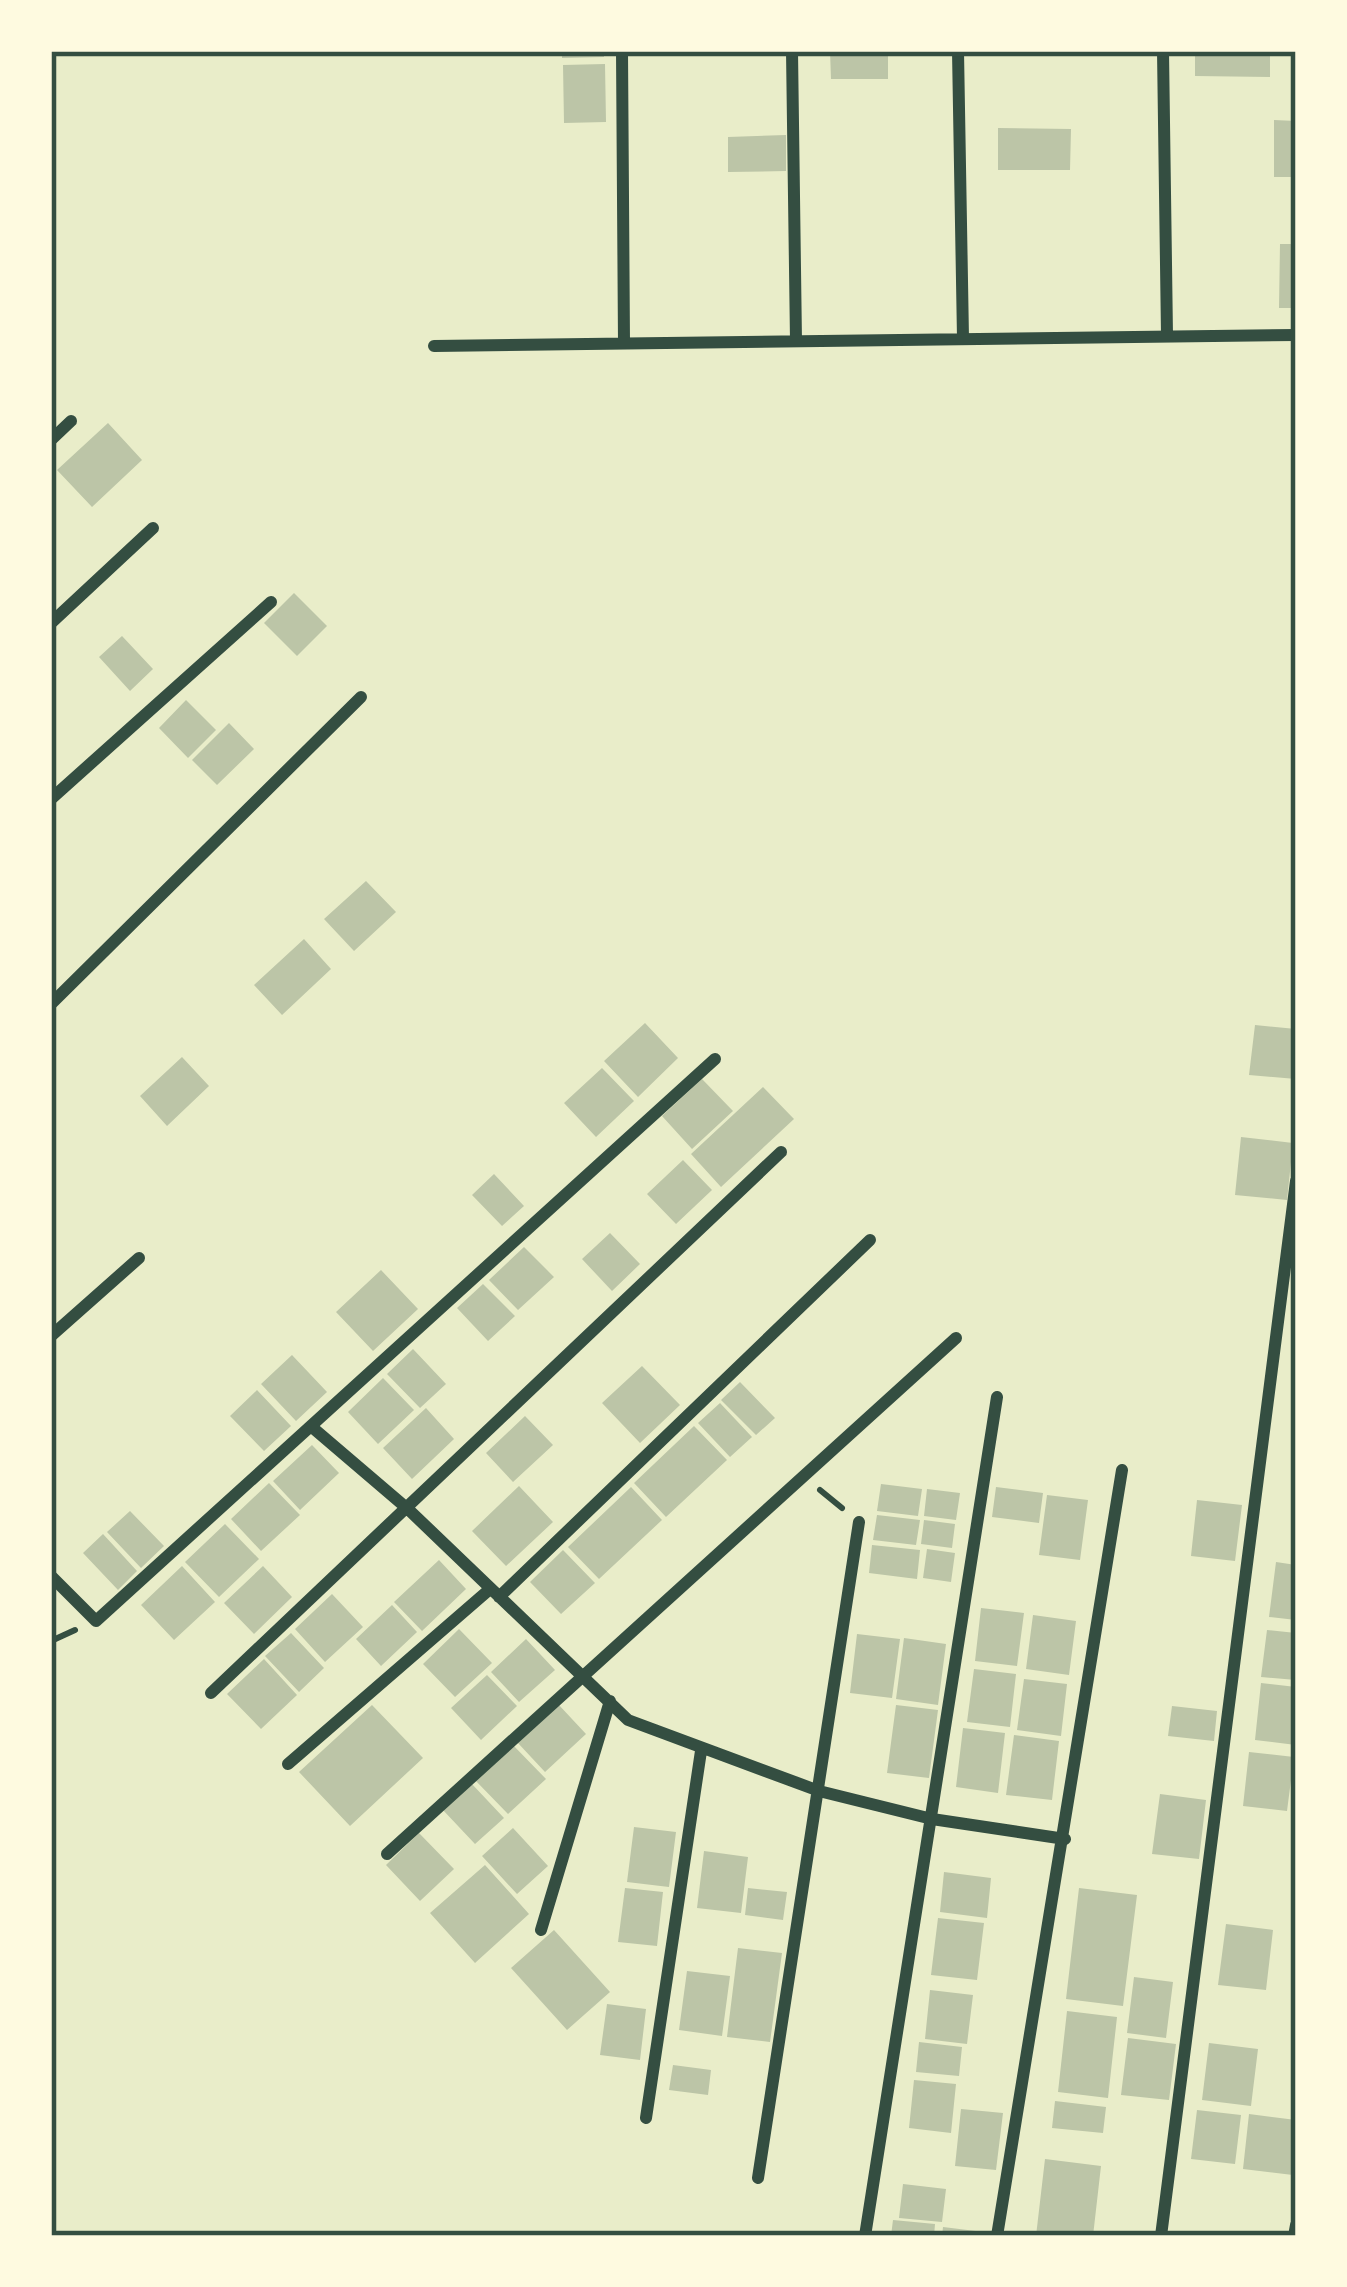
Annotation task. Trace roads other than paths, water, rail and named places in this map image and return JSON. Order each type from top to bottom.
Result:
[{"type":"street","points":[[622,51],[624,343]]},
{"type":"street","points":[[792,51],[796,341]]},
{"type":"street","points":[[958,51],[963,338]]},
{"type":"street","points":[[1163,51],[1167,335]]},
{"type":"street","points":[[434,346],[1296,335]]},
{"type":"street","points":[[51,440],[71,421]]},
{"type":"street","points":[[51,623],[152,528]]},
{"type":"street","points":[[51,799],[271,602]]},
{"type":"street","points":[[51,1004],[361,697]]},
{"type":"street","points":[[51,1576],[96,1621],[715,1059]]},
{"type":"street","points":[[211,1693],[781,1152]]},
{"type":"street","points":[[1161,2236],[1296,1181]]},
{"type":"street","points":[[288,1765],[495,1593],[870,1240]]},
{"type":"street","points":[[51,1336],[139,1258]]},
{"type":"street","points":[[387,1854],[956,1338]]},
{"type":"street","points":[[865,2236],[997,1397]]},
{"type":"street","points":[[313,1428],[409,1510],[628,1720],[701,1751],[819,1791],[932,1819],[1065,1839]]},
{"type":"street","points":[[998,2236],[1122,1470]]},
{"type":"street","points":[[758,2178],[859,1522]]},
{"type":"street","points":[[541,1930],[610,1700]]},
{"type":"street","points":[[646,2118],[701,1751]]},
{"type":"street","points":[[1294,2236],[1296,2224]]}]
